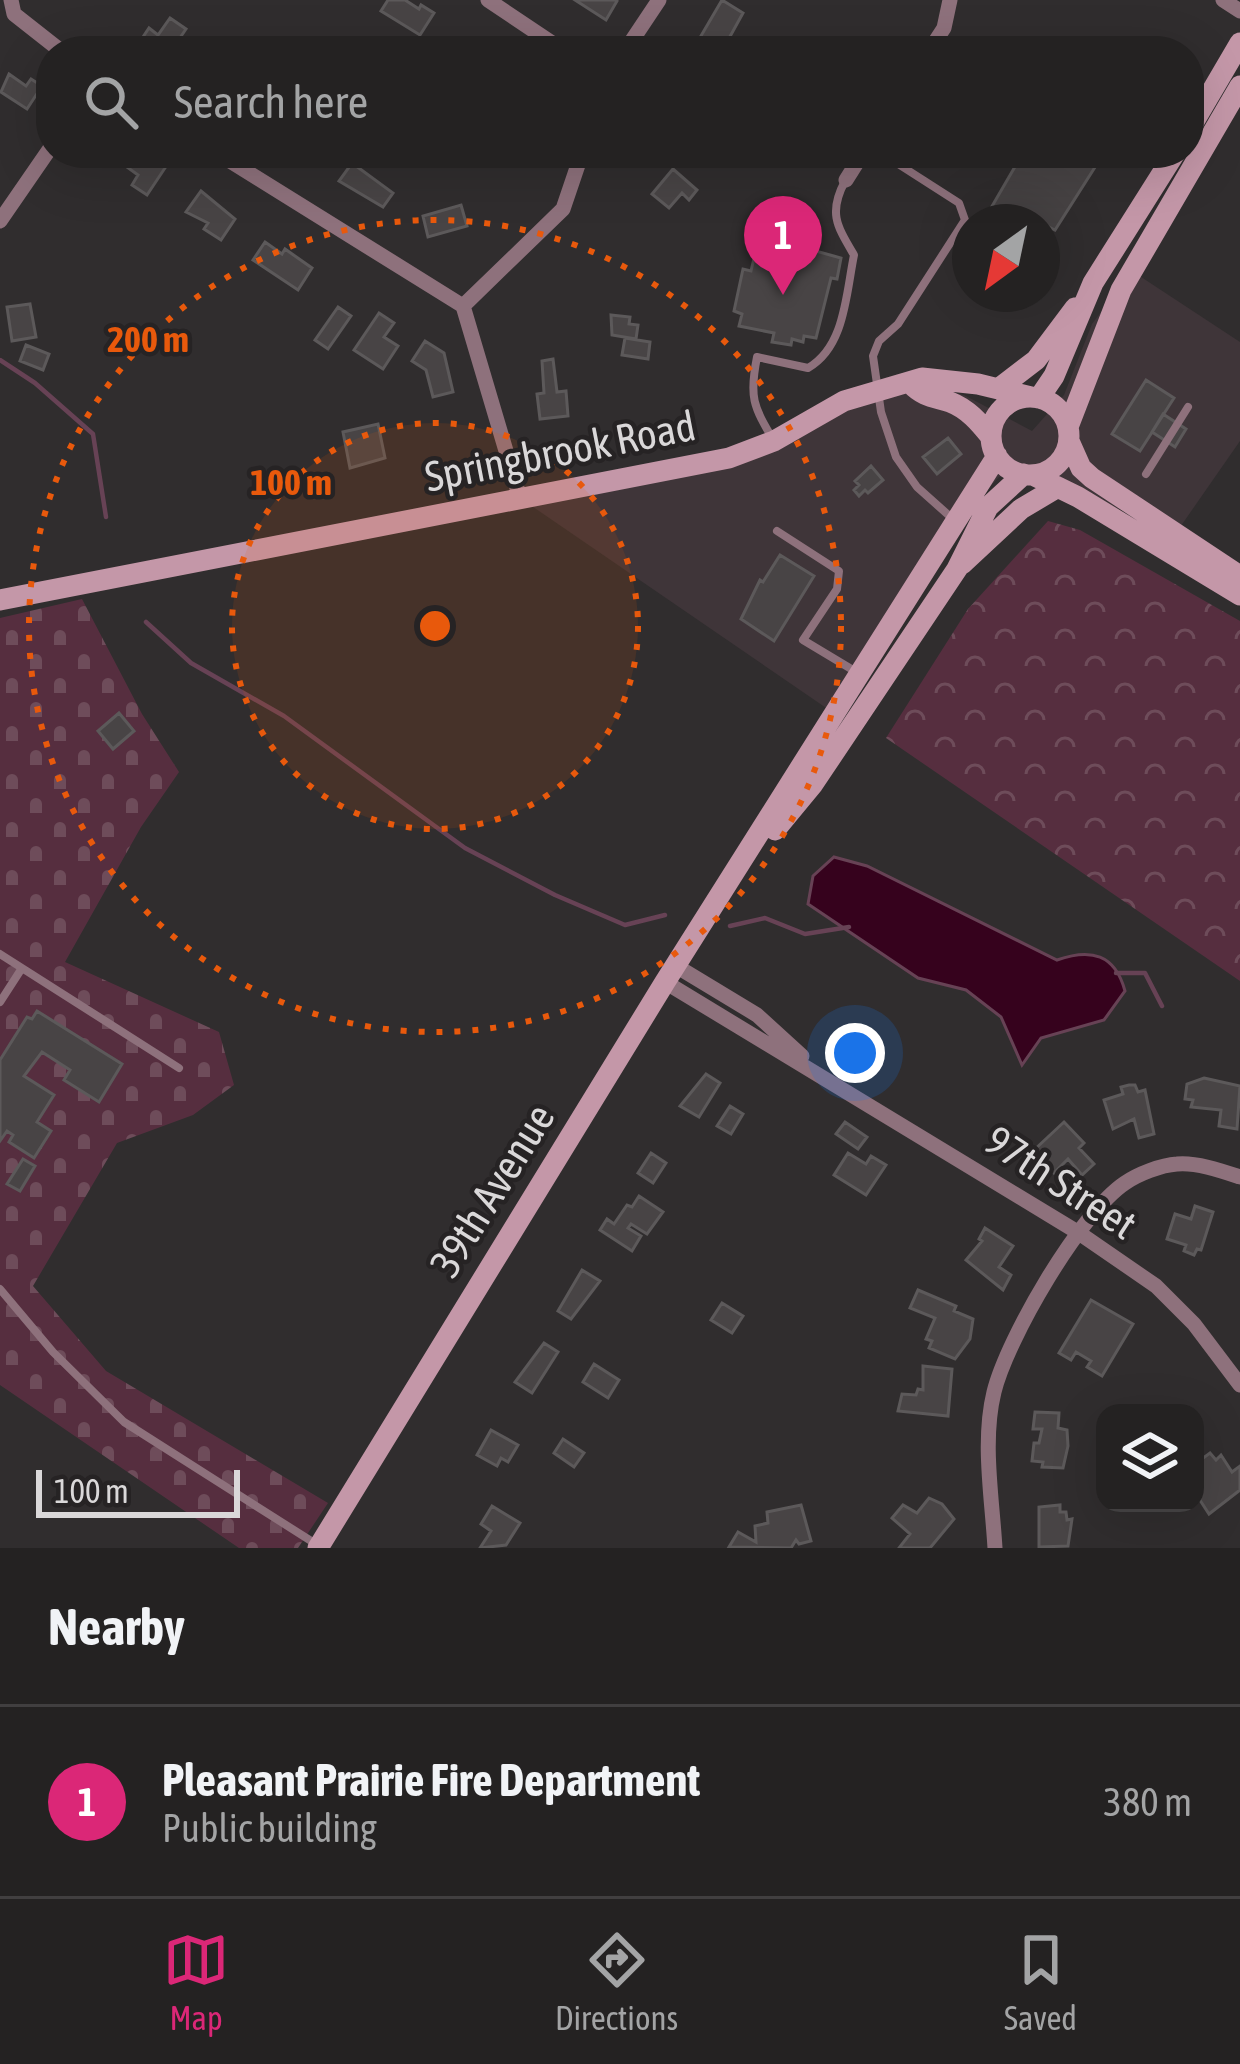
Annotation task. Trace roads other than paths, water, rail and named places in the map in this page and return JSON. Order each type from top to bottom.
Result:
[{"type":"main road","points":[[1204,104],[1240,43]]},
{"type":"main road","points":[[1204,148],[1240,86]]},
{"type":"main road","points":[[998,389],[1036,359],[1093,284],[1166,168]]},
{"type":"main road","points":[[1029,475],[1057,464],[1121,290],[1192,168]]},
{"type":"main road","points":[[1035,398],[1054,376],[1093,284]]},
{"type":"main road","name":"Springbrook Road","points":[[0,600],[706,463],[774,441],[844,401],[922,378],[1035,398]]},
{"type":"main road","points":[[911,384],[921,395],[952,403],[974,416],[1008,469],[1058,487],[1240,595]]},
{"type":"main road","points":[[994,446],[998,413],[1018,399],[1035,398],[1054,406],[1081,468],[1240,576]]},
{"type":"main road","name":"39th Avenue","points":[[318,1547],[956,520],[994,446]]},
{"type":"main road","name":"39th Avenue","points":[[734,874],[813,784],[957,569],[988,507],[1029,475]]},
{"type":"main road","points":[[957,569],[1021,509],[1058,487]]},
{"type":"street","points":[[11,0],[14,14],[43,36]]},
{"type":"street","points":[[488,0],[542,36]]},
{"type":"street","points":[[635,36],[659,0]]},
{"type":"street","points":[[939,36],[950,0]]},
{"type":"street","points":[[1223,0],[1240,11]]},
{"type":"street","points":[[0,221],[36,168]]},
{"type":"street","points":[[241,168],[463,306],[520,498]]},
{"type":"street","points":[[463,306],[563,209],[577,168]]},
{"type":"street","points":[[846,180],[854,168]]},
{"type":"street","name":"97th Street","points":[[670,974],[1156,1286],[1194,1324],[1240,1385]]},
{"type":"street","points":[[995,1548],[988,1425],[994,1390],[1028,1314],[1079,1233],[1126,1182],[1150,1172],[1179,1163],[1240,1177]]},
{"type":"lane","points":[[904,168],[959,203],[964,220],[898,324],[879,340],[873,356],[880,412],[896,457],[917,487],[956,520]]},
{"type":"lane","points":[[774,441],[750,391],[757,357],[808,368],[824,359],[834,344],[854,255],[838,229],[834,201],[846,180]]},
{"type":"lane","points":[[1145,474],[1187,407]]},
{"type":"lane","points":[[777,531],[838,571],[837,589],[803,640],[860,674]]},
{"type":"lane","points":[[0,954],[179,1068]]},
{"type":"lane","points":[[0,1002],[22,968]]},
{"type":"lane","points":[[0,1289],[52,1352],[124,1422],[318,1547]]},
{"type":"waterway","points":[[0,360],[35,383],[93,434],[106,517]]},
{"type":"waterway","points":[[146,622],[191,663],[284,716],[465,848],[625,925],[665,915]]},
{"type":"waterway","points":[[730,926],[765,918],[805,934],[849,927]]},
{"type":"waterway","points":[[1116,973],[1145,973],[1162,1006]]},
{"type":"place","name":"Pleasant Prairie Fire Department","points":[[783,295]]}]
